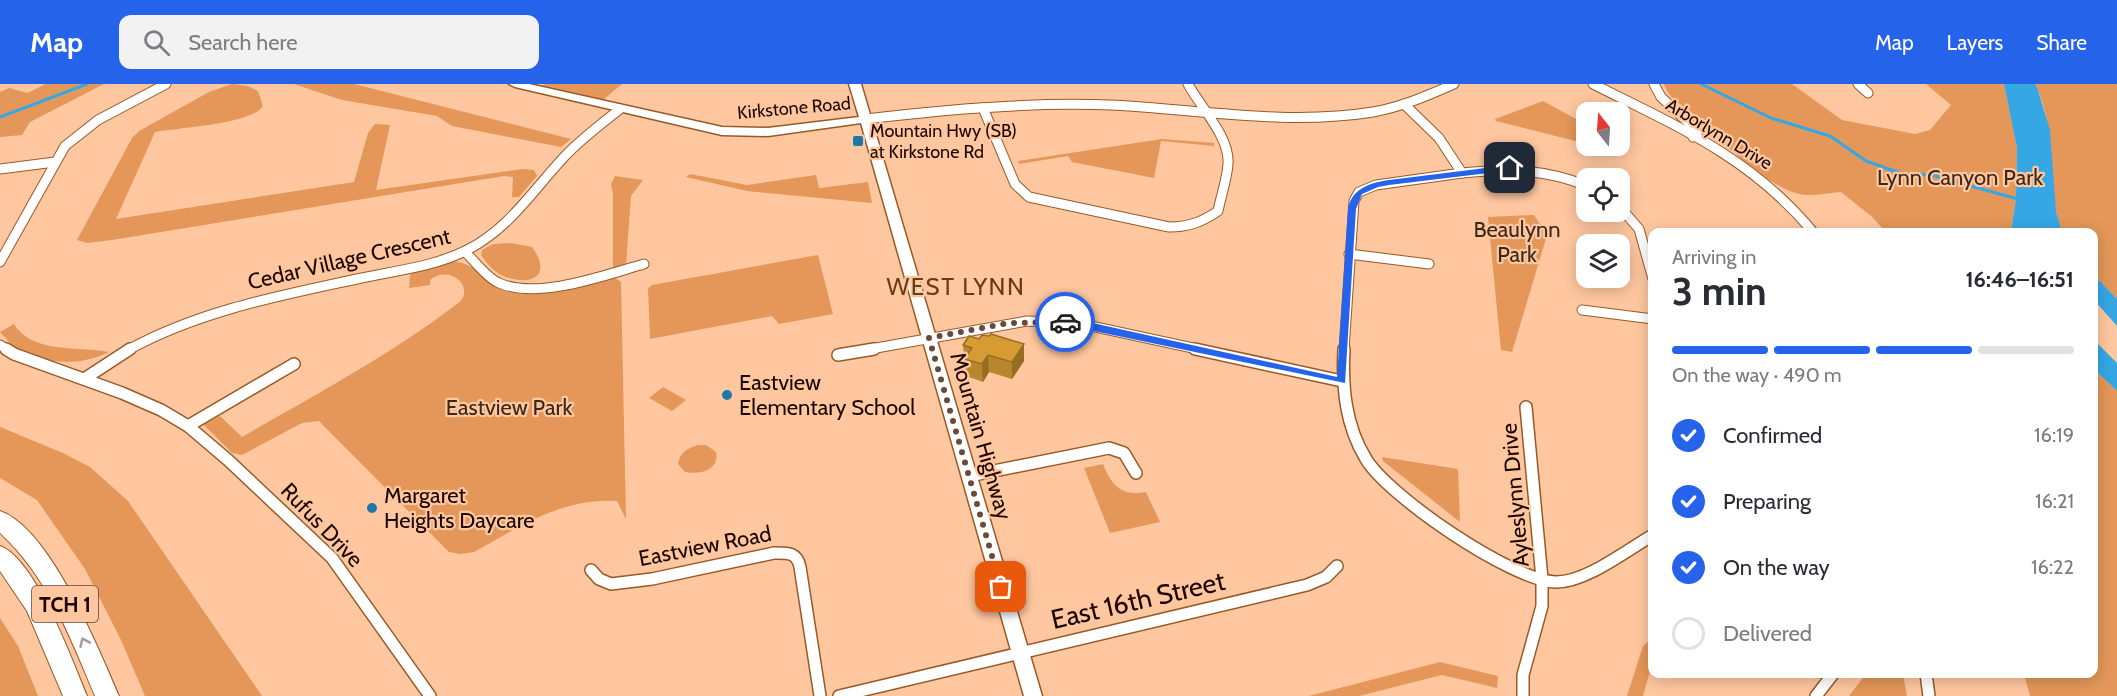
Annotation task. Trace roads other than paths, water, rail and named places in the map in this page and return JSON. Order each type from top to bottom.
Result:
[{"type":"highway","name":"TCH 1","points":[[0,520],[27,546],[63,598],[107,696]]},
{"type":"highway","name":"TCH 1","points":[[0,555],[23,584],[39,611],[75,696]]},
{"type":"main road","name":"Kirkstone Road","points":[[515,84],[699,128],[744,132],[794,129],[866,119]]},
{"type":"main road","name":"Mountain Highway","points":[[855,84],[1033,696]]},
{"type":"street","points":[[0,262],[65,146],[98,120],[166,84]]},
{"type":"street","points":[[983,108],[1015,184],[1029,197],[1158,225],[1181,227],[1211,217],[1221,203],[1228,157],[1224,139],[1188,84]]},
{"type":"street","points":[[866,119],[983,108],[1108,105],[1309,117],[1367,112],[1404,104],[1454,84]]},
{"type":"street","name":"Arborlynn Drive","points":[[1593,84],[1742,165],[1766,182],[1810,228]]},
{"type":"street","points":[[1654,84],[1661,97],[1694,128],[1697,134],[1693,137]]},
{"type":"street","points":[[1858,84],[1868,93]]},
{"type":"street","points":[[1404,104],[1439,138],[1461,173]]},
{"type":"street","name":"Cedar Village Crescent","points":[[84,379],[115,356],[153,335],[212,313],[416,266],[465,252],[504,226],[571,150],[620,109]]},
{"type":"street","points":[[0,169],[55,162]]},
{"type":"street","points":[[1576,182],[1555,174],[1526,169],[1494,169],[1376,184],[1359,192],[1352,209],[1349,254],[1342,381],[1345,403],[1361,448],[1371,466],[1390,485],[1468,544],[1531,577],[1552,582],[1568,581],[1596,568],[1648,537]]},
{"type":"street","points":[[1630,219],[1639,229],[1648,254]]},
{"type":"street","points":[[465,252],[498,283],[526,289],[575,283],[644,264]]},
{"type":"street","points":[[1349,254],[1429,264]]},
{"type":"street","points":[[1582,310],[1648,318]]},
{"type":"street","points":[[838,355],[1027,321],[1077,323],[1342,381]]},
{"type":"street","name":"Rufus Drive","points":[[0,345],[14,354],[161,410],[188,426],[236,467],[332,558],[374,613],[430,696]]},
{"type":"street","points":[[188,426],[294,364]]},
{"type":"street","name":"Ayleslynn Drive","points":[[1523,696],[1523,675],[1542,606],[1542,579],[1526,407]]},
{"type":"street","points":[[969,476],[1109,448],[1123,450],[1128,454],[1136,473]]},
{"type":"street","name":"Eastview Road","points":[[591,570],[599,579],[611,584],[652,579],[774,554],[792,553],[798,558],[800,567],[820,696]]},
{"type":"street","name":"East 16th Street","points":[[840,696],[1307,585],[1326,577],[1337,566]]},
{"type":"street","points":[[1816,696],[1830,678]]},
{"type":"street","points":[[1927,678],[1929,696]]},
{"type":"water","points":[[2004,84],[2035,84],[2050,130],[2056,212],[2061,228],[2012,228],[2016,198],[2017,148]]},
{"type":"water","points":[[2098,279],[2117,299],[2117,326],[2098,305]]},
{"type":"water","points":[[2098,344],[2117,363],[2117,391],[2098,373]]},
{"type":"waterway","points":[[0,117],[87,84]]},
{"type":"waterway","points":[[1701,84],[1771,118],[1830,136],[1866,161],[1903,174],[1932,175],[2021,200]]},
{"type":"place","name":"Mountain Hwy (SB) at Kirkstone Rd","points":[[858,141]]},
{"type":"place","name":"Eastview Elementary School","points":[[727,395]]},
{"type":"place","name":"Margaret Heights Daycare","points":[[372,508]]},
{"type":"district","name":"WEST LYNN","points":[[956,286]]},
{"type":"park label","name":"Lynn Canyon Park","points":[[1960,177]]},
{"type":"park label","name":"Beaulynn Park","points":[[1517,242]]},
{"type":"park label","name":"Eastview Park","points":[[509,407]]}]
